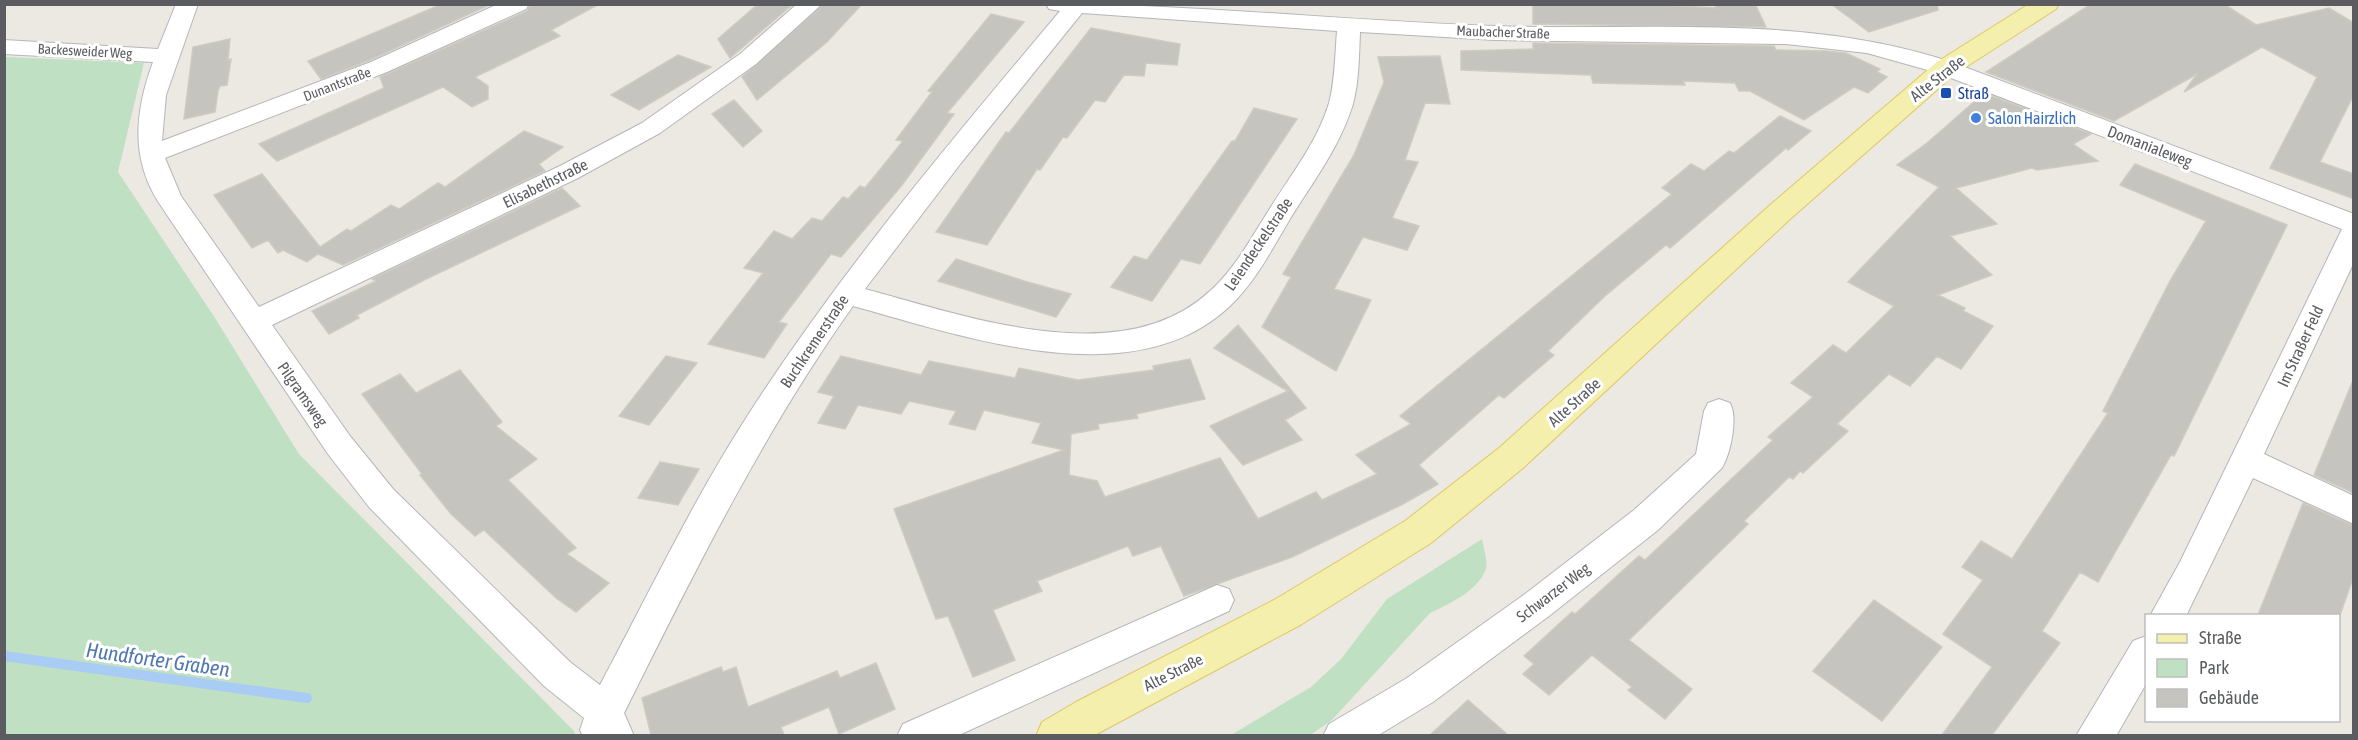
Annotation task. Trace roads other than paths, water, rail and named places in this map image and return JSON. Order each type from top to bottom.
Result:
[{"type":"main road","name":"Alte Straße","points":[[1057,735],[1090,715],[1298,606],[1358,571],[1450,508],[1511,459],[1779,213],[1946,68],[2047,4]]},
{"type":"street","name":"Dunantstraße","points":[[151,154],[378,68],[518,4]]},
{"type":"street","name":"Elisabethstraße","points":[[253,321],[558,177],[641,134],[740,66],[811,4]]},
{"type":"street","name":"Pilgramsweg","points":[[188,5],[166,56],[154,96],[151,154],[168,197],[339,445],[381,498],[557,674],[606,728]]},
{"type":"street","name":"Maubacher Straße","points":[[1070,5],[1349,26],[1495,33],[1827,39],[1907,54],[1946,68]]},
{"type":"street","name":"Buchkremerstraße","points":[[606,728],[758,426],[845,294],[1070,5]]},
{"type":"street","name":"Leiendeckelstraße","points":[[845,294],[1020,339],[1094,346],[1157,335],[1187,322],[1209,308],[1240,277],[1320,149],[1340,104],[1349,26]]},
{"type":"street","name":"Backesweider Weg","points":[[4,47],[166,56]]},
{"type":"street","name":"Domanialeweg","points":[[1946,68],[2354,224]]},
{"type":"street","name":"Im Straßer Feld","points":[[2169,614],[2192,572],[2354,232]]},
{"type":"street","name":"Schwarzer Weg","points":[[1342,735],[1420,690],[1537,605],[1646,520],[1710,459],[1719,411]]},
{"type":"street","points":[[2246,460],[2354,511]]},
{"type":"street","points":[[916,735],[1216,600]]},
{"type":"street","points":[[2095,735],[2145,654]]},
{"type":"waterway","name":"Hundforter Graben","points":[[4,656],[307,698]]},
{"type":"place","name":"Straß","points":[[1946,93]]},
{"type":"place","name":"Salon Hairzlich","points":[[1976,118]]}]
